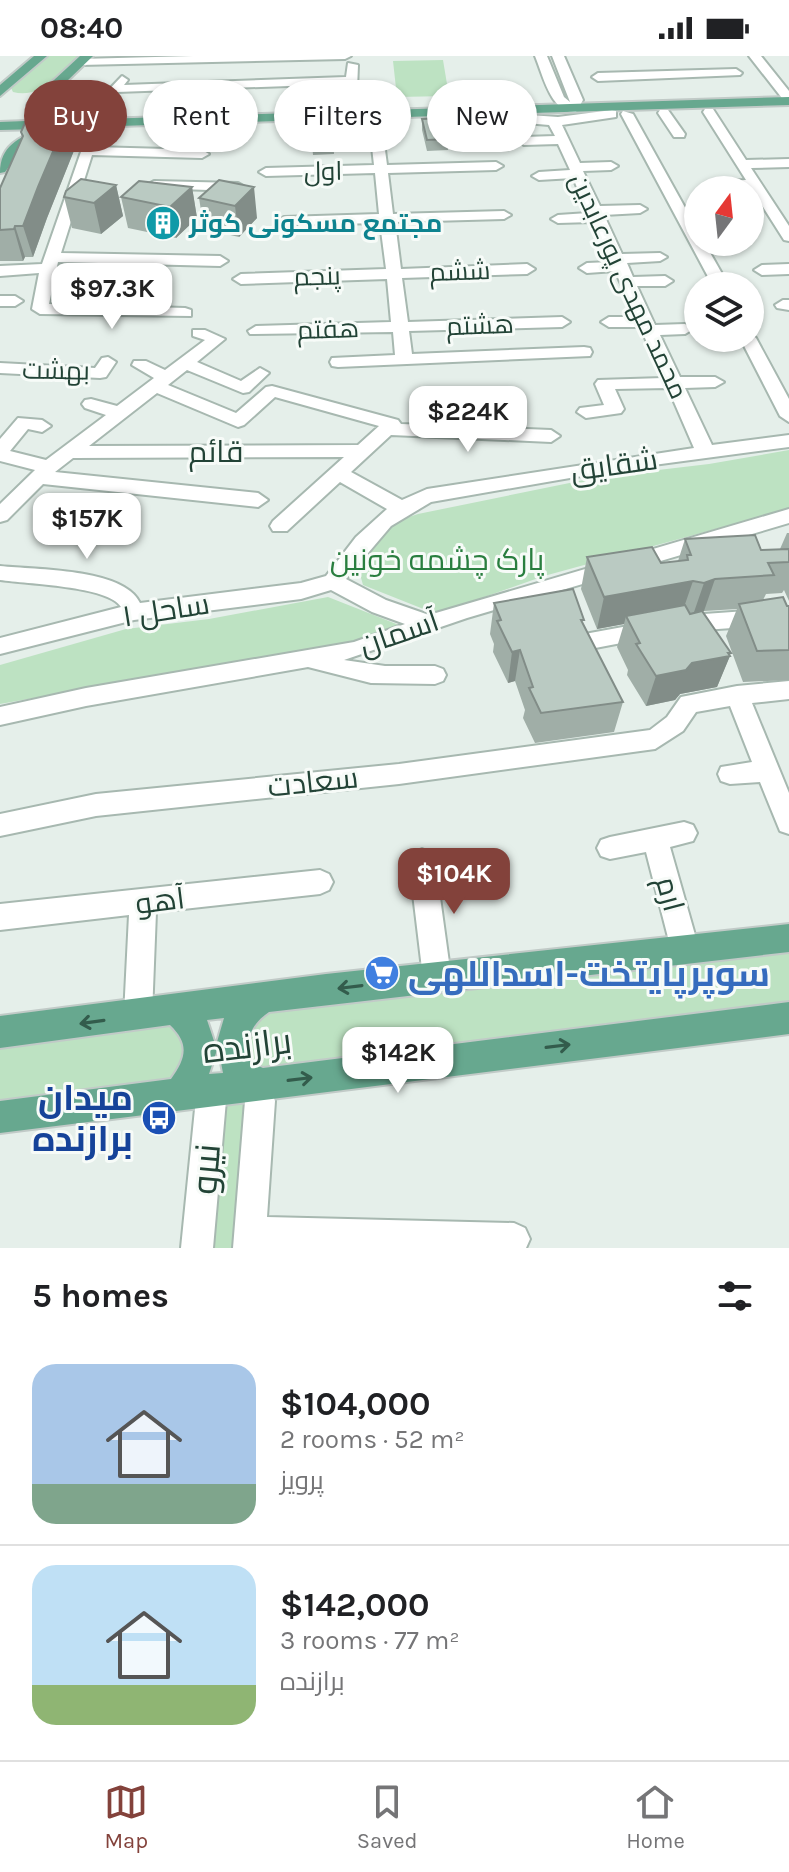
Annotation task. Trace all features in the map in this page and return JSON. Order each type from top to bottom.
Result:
[{"type":"main road","points":[[24,96],[7,95],[1,89],[41,56]]},
{"type":"main road","points":[[60,80],[84,59]]},
{"type":"main road","points":[[537,114],[788,96]]},
{"type":"main road","points":[[411,114],[620,114],[789,109]]},
{"type":"main road","points":[[127,123],[274,121]]},
{"type":"main road","points":[[0,126],[143,122]]},
{"type":"main road","points":[[0,126],[24,126]]},
{"type":"main road","points":[[0,169],[6,146]]},
{"type":"main road","name":"برازنده","points":[[0,1032],[437,977],[789,938]]},
{"type":"main road","points":[[261,1092],[240,1074],[230,1053],[239,1019],[250,1005],[262,998]]},
{"type":"main road","points":[[177,1010],[194,1024],[202,1049],[197,1091]]},
{"type":"main road","name":"برازنده","points":[[0,1117],[197,1091],[261,1092],[789,1018]]},
{"type":"street","points":[[84,59],[139,61],[345,56]]},
{"type":"street","points":[[352,56],[352,80]]},
{"type":"street","points":[[541,56],[559,99],[573,112],[577,100],[558,56]]},
{"type":"street","points":[[755,56],[788,96]]},
{"type":"street","points":[[772,56],[787,75]]},
{"type":"street","points":[[122,80],[139,61]]},
{"type":"street","points":[[598,77],[667,70],[736,73]]},
{"type":"street","points":[[127,89],[274,83]]},
{"type":"street","points":[[709,112],[749,176]]},
{"type":"street","points":[[664,113],[679,134]]},
{"type":"street","points":[[537,118],[601,118],[620,114],[713,272]]},
{"type":"street","name":"محمد مهدی پورعابدین","points":[[553,119],[706,453]]},
{"type":"street","points":[[537,141],[562,140]]},
{"type":"street","points":[[87,152],[76,202],[50,263],[40,309],[185,313]]},
{"type":"street","points":[[125,152],[202,154]]},
{"type":"street","points":[[379,152],[404,359]]},
{"type":"street","points":[[742,164],[789,163]]},
{"type":"street","name":"اول","points":[[266,172],[496,166]]},
{"type":"street","points":[[539,176],[611,166]]},
{"type":"street","points":[[149,185],[238,187]]},
{"type":"street","points":[[184,206],[185,186]]},
{"type":"street","points":[[764,197],[789,237]]},
{"type":"street","points":[[558,219],[640,209]]},
{"type":"street","points":[[284,221],[504,215]]},
{"type":"street","points":[[587,268],[660,257]]},
{"type":"street","points":[[0,271],[50,263],[220,261]]},
{"type":"street","name":"ششم","points":[[392,274],[527,269]]},
{"type":"street","points":[[762,270],[789,269]]},
{"type":"street","name":"پنجم","points":[[241,279],[392,274]]},
{"type":"street","points":[[626,282],[665,281]]},
{"type":"street","name":"هشتم","points":[[399,327],[562,322]]},
{"type":"street","points":[[609,322],[684,329]]},
{"type":"street","name":"هفتم","points":[[256,331],[399,327]]},
{"type":"street","points":[[0,515],[68,452],[217,339],[199,333]]},
{"type":"street","points":[[338,362],[584,352]]},
{"type":"street","points":[[755,352],[789,416]]},
{"type":"street","name":"بهشت","points":[[0,368],[100,373],[108,362]]},
{"type":"street","points":[[187,364],[243,388],[260,373]]},
{"type":"street","points":[[140,365],[161,382],[238,421],[272,391],[392,424],[280,526]]},
{"type":"street","points":[[294,397],[306,381]]},
{"type":"street","points":[[586,412],[615,409],[604,384],[715,382]]},
{"type":"street","points":[[91,404],[119,413]]},
{"type":"street","points":[[42,426],[24,422],[0,453],[44,472],[258,500]]},
{"type":"street","points":[[387,429],[551,436]]},
{"type":"street","name":"شقایق","points":[[333,582],[373,528],[400,507],[427,496],[616,464],[789,441]]},
{"type":"street","name":"قائم","points":[[68,452],[364,451]]},
{"type":"street","points":[[339,474],[400,507]]},
{"type":"street","name":"آسمان","points":[[0,716],[355,650],[427,623],[789,516]]},
{"type":"street","points":[[0,573],[107,586],[127,597],[134,612]]},
{"type":"street","points":[[564,581],[600,668]]},
{"type":"street","points":[[333,582],[379,606],[427,623]]},
{"type":"street","name":"ساحل ۱","points":[[0,646],[134,612],[301,591],[333,582]]},
{"type":"street","points":[[704,622],[789,616]]},
{"type":"street","points":[[590,641],[668,627]]},
{"type":"street","points":[[307,658],[346,672],[374,676],[435,675]]},
{"type":"street","name":"سعادت","points":[[0,825],[96,805],[399,774],[627,740],[655,739],[675,724],[689,704],[789,690]]},
{"type":"street","points":[[737,695],[787,811]]},
{"type":"street","points":[[730,774],[768,771]]},
{"type":"street","points":[[610,848],[684,833]]},
{"type":"street","name":"ارم","points":[[655,839],[685,949]]},
{"type":"street","points":[[422,861],[437,977]]},
{"type":"street","name":"آهو","points":[[0,917],[320,882]]},
{"type":"street","points":[[138,1015],[143,903]]},
{"type":"street","name":"نیرو","points":[[197,1091],[197,1248]]},
{"type":"street","name":"نیرو","points":[[250,1241],[261,1092]]},
{"type":"street","points":[[250,1241],[514,1239]]},
{"type":"green space","points":[[47,56],[82,56],[54,80],[24,80],[24,93],[13,92],[10,86]]},
{"type":"green space","points":[[443,60],[446,80],[427,80],[427,96],[411,97],[411,80],[395,80],[393,61]]},
{"type":"green space","name":"پارک چشمه خونین","points":[[789,450],[789,509],[544,576],[436,614],[363,585],[358,567],[375,539],[397,522],[418,514],[599,477],[709,464]]},
{"type":"green space","points":[[328,597],[399,625],[349,644],[316,651],[259,658],[0,704],[0,665],[126,629],[209,619]]},
{"type":"green space","points":[[789,948],[789,1003],[493,1038],[254,1073],[245,1053],[248,1030],[268,1008]]},
{"type":"green space","points":[[172,1022],[190,1039],[186,1064],[170,1085],[0,1105],[0,1040]]},
{"type":"green space","points":[[235,1099],[249,1108],[238,1248],[208,1248],[220,1109]]},
{"type":"building","points":[[422,119],[427,119],[427,140]]},
{"type":"building","points":[[24,125],[24,152],[53,152],[23,226],[0,230],[0,188],[23,136]]},
{"type":"building","points":[[81,179],[116,185],[94,203],[64,197],[66,191]]},
{"type":"building","points":[[219,180],[254,187],[235,206],[199,198]]},
{"type":"building","points":[[139,181],[192,187],[170,207],[121,197]]},
{"type":"building","points":[[755,535],[761,550],[789,549],[789,562],[768,563],[774,575],[715,579],[704,583],[693,581],[604,597],[587,557],[652,547],[661,563],[688,560],[687,555],[691,555],[685,539]]},
{"type":"building","points":[[573,589],[584,620],[581,620],[623,702],[541,713],[529,688],[533,687],[520,650],[512,652],[497,621],[501,620],[494,603]]},
{"type":"building","points":[[783,597],[789,606],[789,650],[757,651],[739,604]]},
{"type":"building","points":[[685,605],[690,614],[702,611],[731,653],[728,653],[730,656],[692,663],[686,670],[656,676],[636,644],[640,643],[626,616]]},
{"type":"place","name":"مجتمع مسکونی کوثر","points":[[163,223]]},
{"type":"place","name":"سوپرپایتخت-اسداللهی","points":[[382,973]]},
{"type":"place","name":"میدان برازنده","points":[[159,1118]]}]
